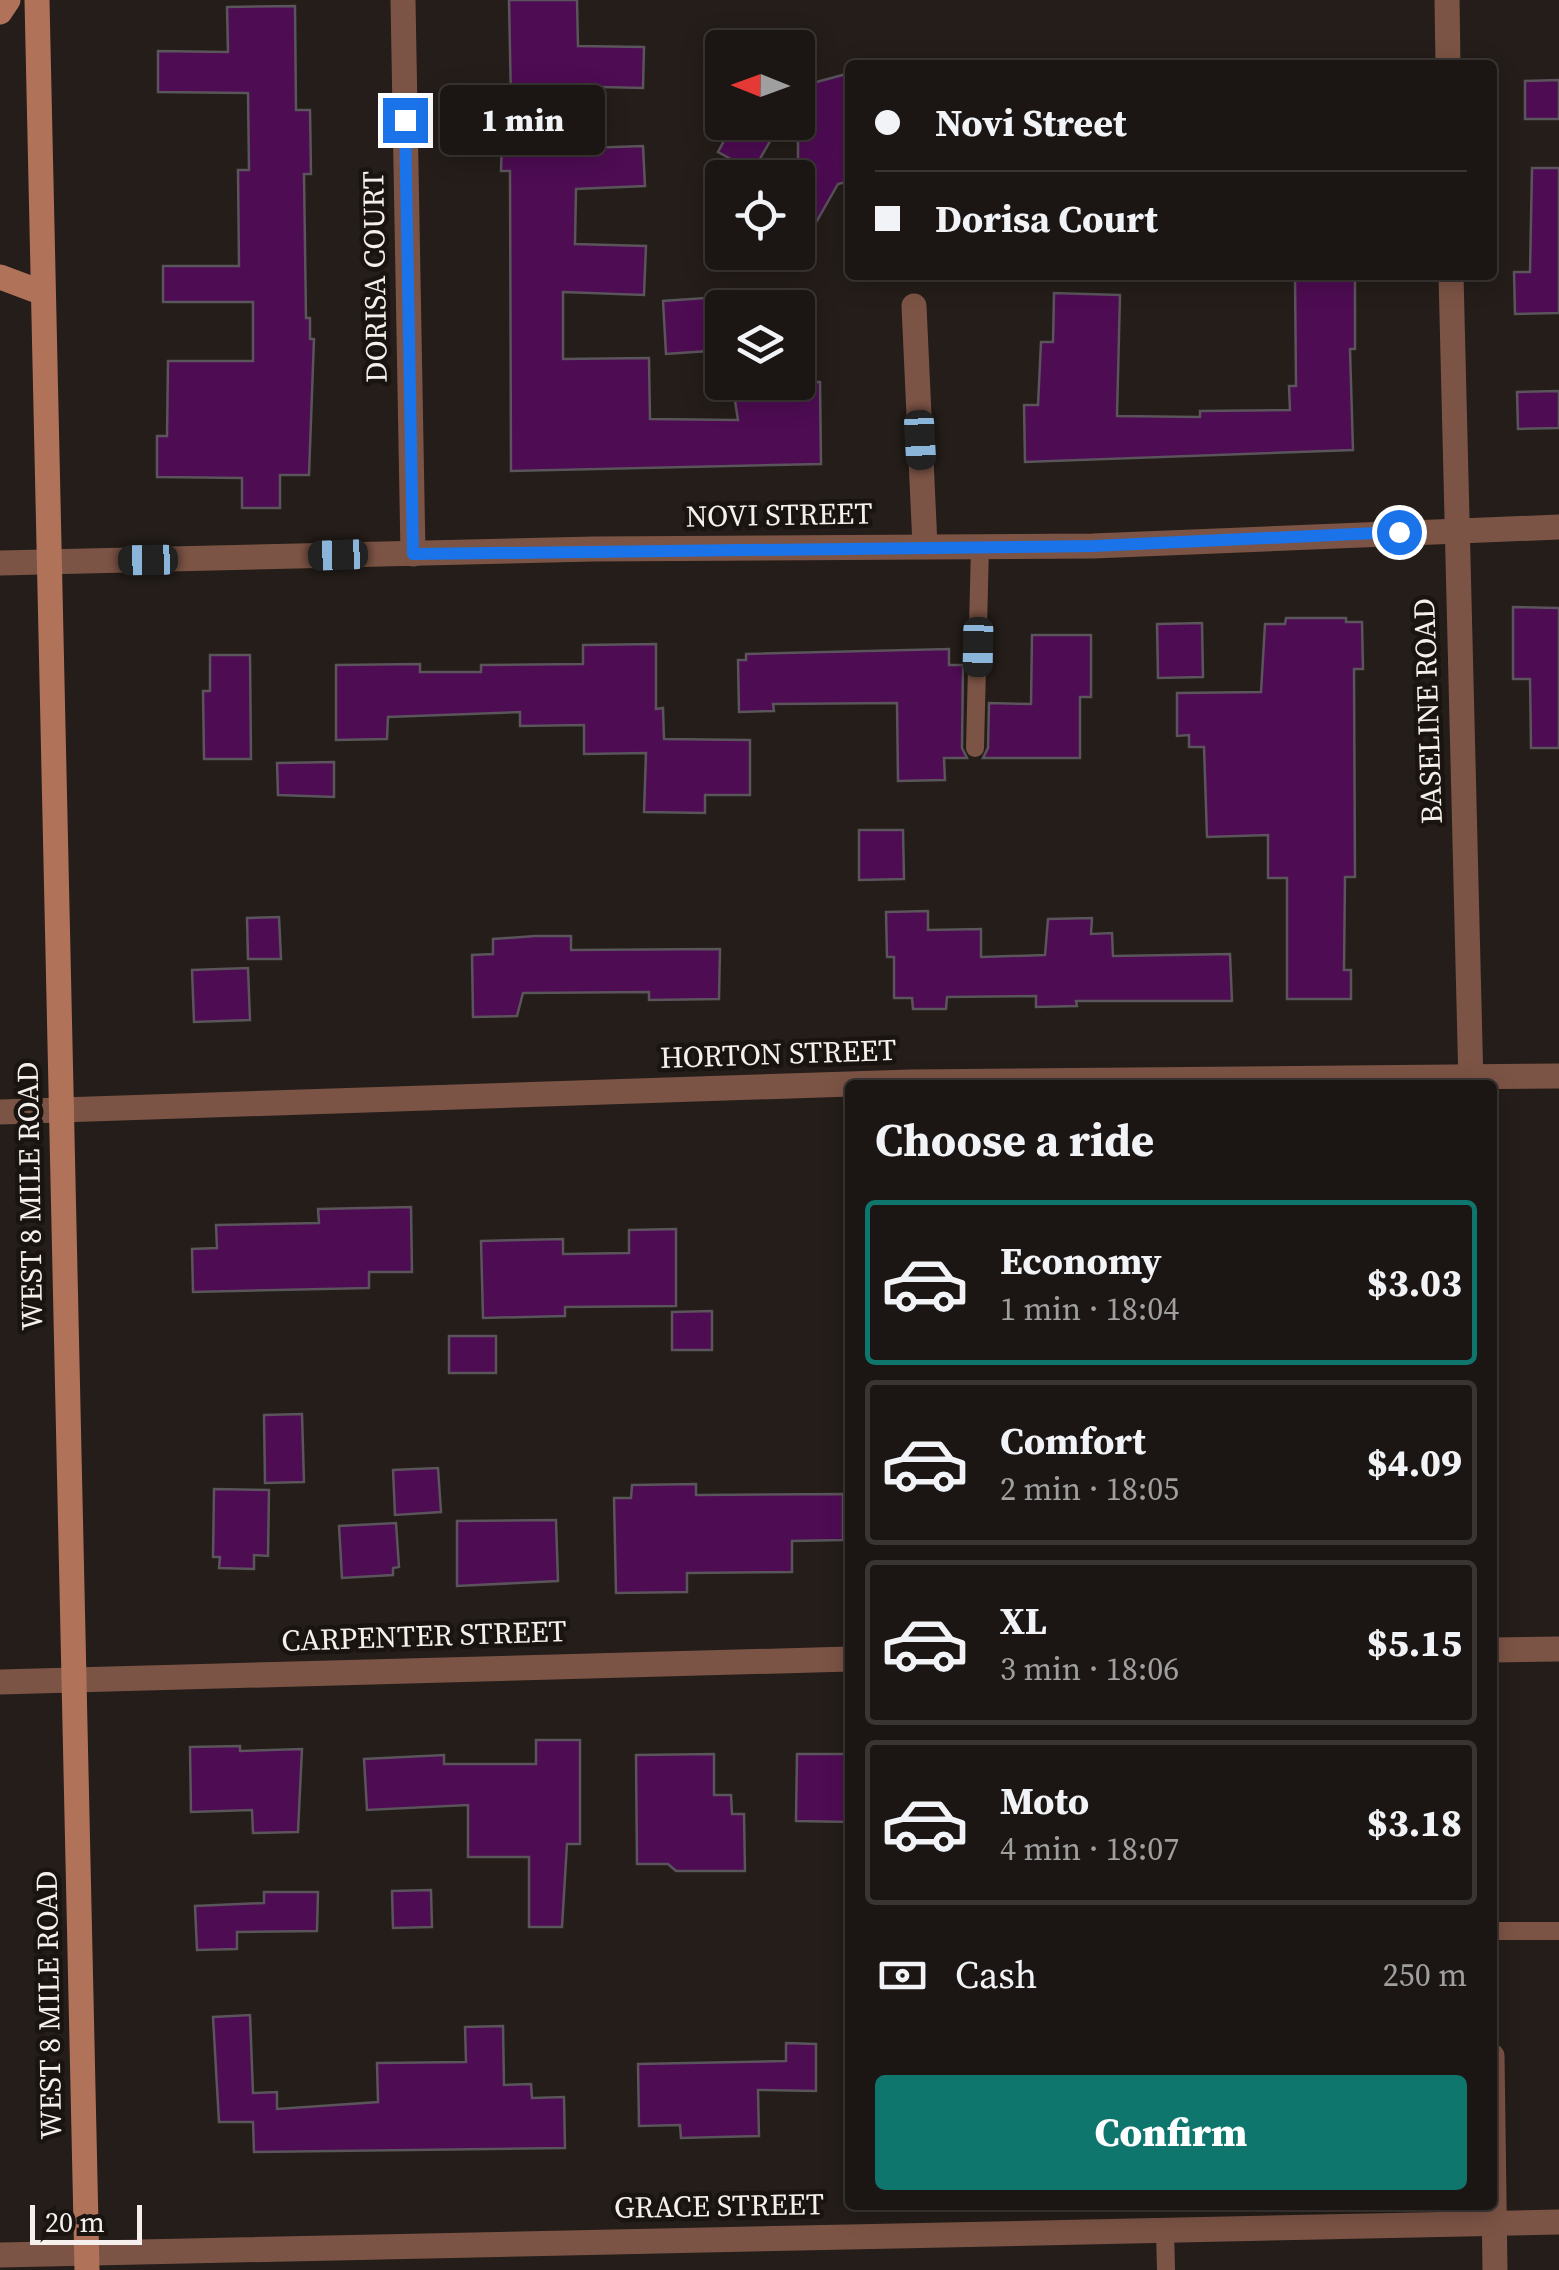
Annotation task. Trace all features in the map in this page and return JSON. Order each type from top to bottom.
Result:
[{"type":"main road","points":[[0,12],[8,0]]},
{"type":"main road","name":"WEST 8 MILE ROAD","points":[[37,0],[87,2263]]},
{"type":"main road","points":[[0,277],[43,294]]},
{"type":"street","name":"DORISA COURT","points":[[402,0],[413,554]]},
{"type":"street","points":[[1447,0],[1448,60]]},
{"type":"street","name":"BASELINE ROAD","points":[[1451,280],[1471,1080]]},
{"type":"street","points":[[914,306],[925,546]]},
{"type":"street","name":"NOVI STREET","points":[[0,563],[1093,546],[1559,527]]},
{"type":"street","name":"HORTON STREET","points":[[1489,1080],[1559,1076]]},
{"type":"street","name":"HORTON STREET","points":[[0,1112],[845,1084]]},
{"type":"street","points":[[1497,1650],[1559,1649]]},
{"type":"street","name":"CARPENTER STREET","points":[[0,1682],[845,1659]]},
{"type":"street","points":[[1495,2210],[1495,2270]]},
{"type":"street","name":"GRACE STREET","points":[[0,2255],[87,2263],[1559,2222]]},
{"type":"lane","points":[[976,748],[980,546]]},
{"type":"lane","points":[[1497,1932],[1559,1931]]},
{"type":"lane","points":[[1165,2230],[1166,2270]]},
{"type":"building","points":[[509,0],[577,0],[578,46],[644,47],[643,88],[558,86],[556,149],[643,146],[645,186],[576,189],[575,244],[646,246],[644,295],[563,292],[563,359],[649,358],[650,419],[738,420],[735,400],[815,400],[815,382],[820,382],[821,464],[511,471],[510,171],[501,171],[503,102],[511,102]]},
{"type":"building","points":[[295,6],[296,110],[310,110],[311,174],[304,174],[306,318],[310,318],[310,339],[314,339],[309,475],[280,475],[280,508],[242,508],[242,478],[157,477],[157,436],[167,436],[168,361],[253,361],[253,302],[163,302],[163,266],[239,266],[238,170],[249,170],[248,93],[158,92],[158,51],[228,52],[227,7]]},
{"type":"building","points":[[845,74],[845,182],[838,184],[815,224],[815,160],[798,160],[798,140],[815,140],[815,82]]},
{"type":"building","points":[[1559,80],[1559,119],[1525,119],[1525,81]]},
{"type":"building","points":[[724,140],[771,140],[759,160],[733,160],[718,152]]},
{"type":"building","points":[[1532,168],[1559,168],[1559,313],[1515,314],[1514,272],[1530,272]]},
{"type":"building","points":[[1295,280],[1355,280],[1355,349],[1350,349],[1353,450],[1025,462],[1024,405],[1038,405],[1041,342],[1053,342],[1054,293],[1120,295],[1117,416],[1200,417],[1200,411],[1290,410],[1289,386],[1296,386]]},
{"type":"building","points":[[705,298],[705,351],[666,354],[663,301]]},
{"type":"building","points":[[1559,391],[1559,428],[1518,429],[1517,392]]},
{"type":"building","points":[[1513,607],[1559,608],[1559,748],[1531,748],[1530,679],[1513,679]]},
{"type":"building","points":[[1286,618],[1346,618],[1346,622],[1362,622],[1363,669],[1354,669],[1355,877],[1345,877],[1344,970],[1351,970],[1351,999],[1287,999],[1287,878],[1268,878],[1268,835],[1207,837],[1204,747],[1189,747],[1189,735],[1177,736],[1177,693],[1261,692],[1265,624],[1285,624]]},
{"type":"building","points":[[1202,623],[1203,677],[1158,678],[1157,624]]},
{"type":"building","points":[[1032,635],[1091,635],[1091,697],[1080,697],[1080,758],[983,758],[988,748],[989,703],[1031,704]]},
{"type":"building","points":[[656,644],[656,709],[663,708],[664,739],[750,740],[750,795],[705,795],[705,813],[644,812],[646,753],[584,754],[584,725],[520,726],[520,712],[388,717],[387,739],[336,740],[336,665],[420,664],[420,672],[481,672],[481,665],[583,664],[583,645]]},
{"type":"building","points":[[949,649],[949,665],[963,665],[962,748],[967,758],[944,758],[945,780],[898,781],[897,703],[773,704],[774,711],[739,712],[738,660],[746,660],[746,654]]},
{"type":"building","points":[[210,655],[250,655],[251,759],[204,759],[203,691],[210,691]]},
{"type":"building","points":[[334,762],[334,797],[278,795],[277,763]]},
{"type":"building","points":[[859,830],[903,830],[904,879],[859,880]]},
{"type":"building","points":[[928,911],[928,930],[981,929],[981,957],[1045,955],[1048,919],[1092,918],[1091,934],[1112,933],[1113,956],[1230,954],[1232,1001],[1076,1001],[1077,1006],[1036,1007],[1036,996],[947,997],[946,1009],[913,1009],[912,998],[894,998],[894,957],[887,957],[886,912]]},
{"type":"building","points":[[279,917],[281,959],[248,959],[247,918]]},
{"type":"building","points":[[571,936],[571,950],[720,949],[719,999],[649,1000],[649,992],[523,993],[517,1016],[473,1017],[472,955],[493,954],[493,939]]},
{"type":"building","points":[[248,968],[250,1020],[194,1022],[192,970]]},
{"type":"building","points":[[411,1207],[412,1272],[369,1272],[369,1288],[193,1292],[192,1249],[217,1248],[216,1225],[319,1223],[318,1209]]},
{"type":"building","points":[[676,1229],[676,1306],[565,1307],[565,1316],[483,1318],[481,1241],[563,1239],[563,1254],[629,1253],[629,1230]]},
{"type":"building","points":[[712,1311],[712,1350],[672,1350],[672,1312]]},
{"type":"building","points":[[449,1336],[496,1336],[496,1373],[449,1373]]},
{"type":"building","points":[[302,1414],[304,1482],[265,1483],[264,1415]]},
{"type":"building","points":[[438,1468],[441,1512],[395,1515],[393,1470]]},
{"type":"building","points":[[696,1484],[696,1495],[843,1494],[843,1540],[792,1541],[792,1572],[687,1573],[687,1592],[616,1593],[614,1498],[631,1498],[632,1485]]},
{"type":"building","points":[[214,1489],[269,1490],[268,1556],[254,1555],[254,1569],[219,1568],[220,1557],[213,1557]]},
{"type":"building","points":[[556,1520],[558,1581],[457,1586],[457,1521]]},
{"type":"building","points":[[396,1523],[399,1567],[393,1568],[393,1575],[342,1578],[339,1526]]},
{"type":"building","points":[[536,1740],[580,1740],[580,1844],[567,1844],[562,1927],[529,1927],[529,1857],[468,1857],[468,1805],[367,1810],[364,1759],[444,1755],[444,1764],[536,1764]]},
{"type":"building","points":[[240,1746],[240,1751],[302,1749],[298,1832],[253,1833],[252,1810],[191,1812],[190,1747]]},
{"type":"building","points":[[714,1754],[714,1795],[731,1795],[732,1814],[744,1814],[745,1871],[676,1871],[668,1864],[637,1864],[636,1755]]},
{"type":"building","points":[[797,1754],[845,1754],[845,1822],[796,1821]]},
{"type":"building","points":[[431,1890],[432,1927],[393,1928],[392,1891]]},
{"type":"building","points":[[264,1892],[318,1892],[317,1931],[237,1932],[237,1949],[197,1950],[195,1906],[264,1903]]},
{"type":"building","points":[[250,2015],[253,2093],[277,2092],[277,2109],[378,2102],[377,2063],[466,2062],[465,2027],[503,2026],[504,2085],[531,2084],[532,2098],[564,2097],[565,2148],[254,2152],[253,2122],[219,2122],[213,2017]]},
{"type":"building","points":[[786,2043],[816,2044],[816,2091],[758,2090],[759,2136],[681,2138],[680,2125],[639,2126],[638,2064],[786,2061]]},
{"type":"route","points":[[405,120],[413,554],[1093,546],[1399,532]]}]
